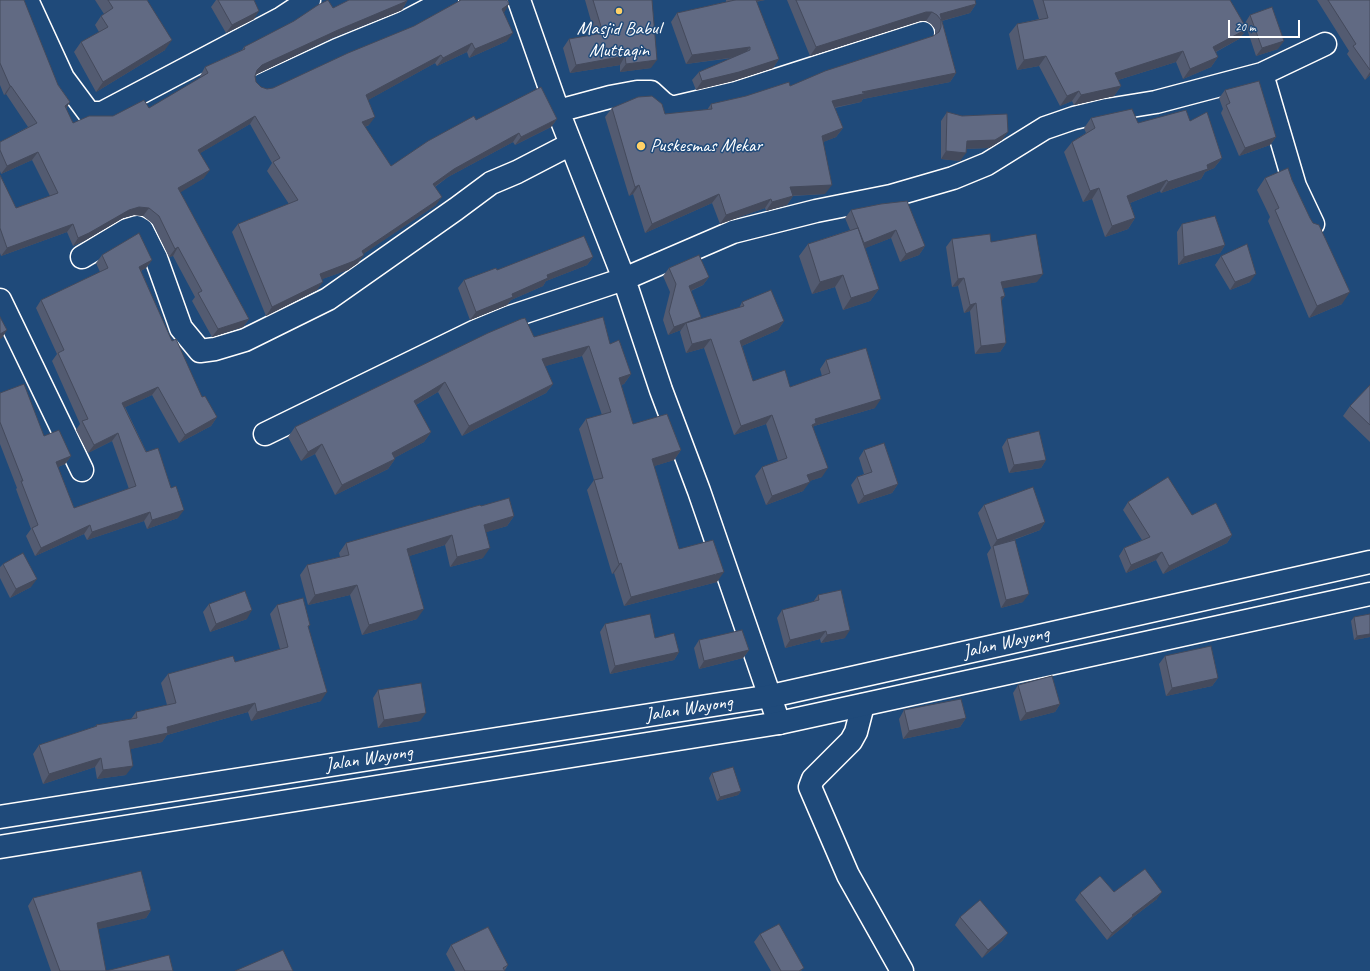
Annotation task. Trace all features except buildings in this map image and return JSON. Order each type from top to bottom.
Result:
[{"type":"street","points":[[27,0],[64,78],[89,113],[102,113],[282,18],[309,0]]},
{"type":"street","points":[[262,85],[337,50],[403,23],[447,0]]},
{"type":"street","points":[[518,0],[558,111],[624,279],[661,390],[699,491],[771,696],[779,723]]},
{"type":"street","points":[[558,111],[610,97],[637,92],[651,92],[663,103],[670,107],[676,107],[736,93],[923,33]]},
{"type":"street","points":[[265,434],[476,331],[510,317],[624,279],[733,232],[816,211],[891,196],[953,178],[987,164],[1045,128],[1074,118],[1107,110],[1156,102],[1262,74],[1326,44]]},
{"type":"street","points":[[1262,74],[1295,186],[1313,224]]},
{"type":"street","points":[[82,256],[127,230],[137,227],[142,230],[156,258],[181,328],[200,351],[215,349],[245,340],[328,299],[491,183],[517,172],[571,144]]},
{"type":"street","points":[[0,300],[82,470]]},
{"type":"street","name":"Jalan Wayong","points":[[0,817],[771,696],[1370,562]]},
{"type":"street","name":"Jalan Wayong","points":[[0,847],[779,723],[1370,594]]},
{"type":"street","points":[[863,705],[856,732],[851,741],[812,779],[810,787],[848,875],[902,971]]},
{"type":"place","name":"Masjid Babul Muttaqin","points":[[619,11]]},
{"type":"place","name":"Puskesmas Mekar","points":[[641,146]]}]
